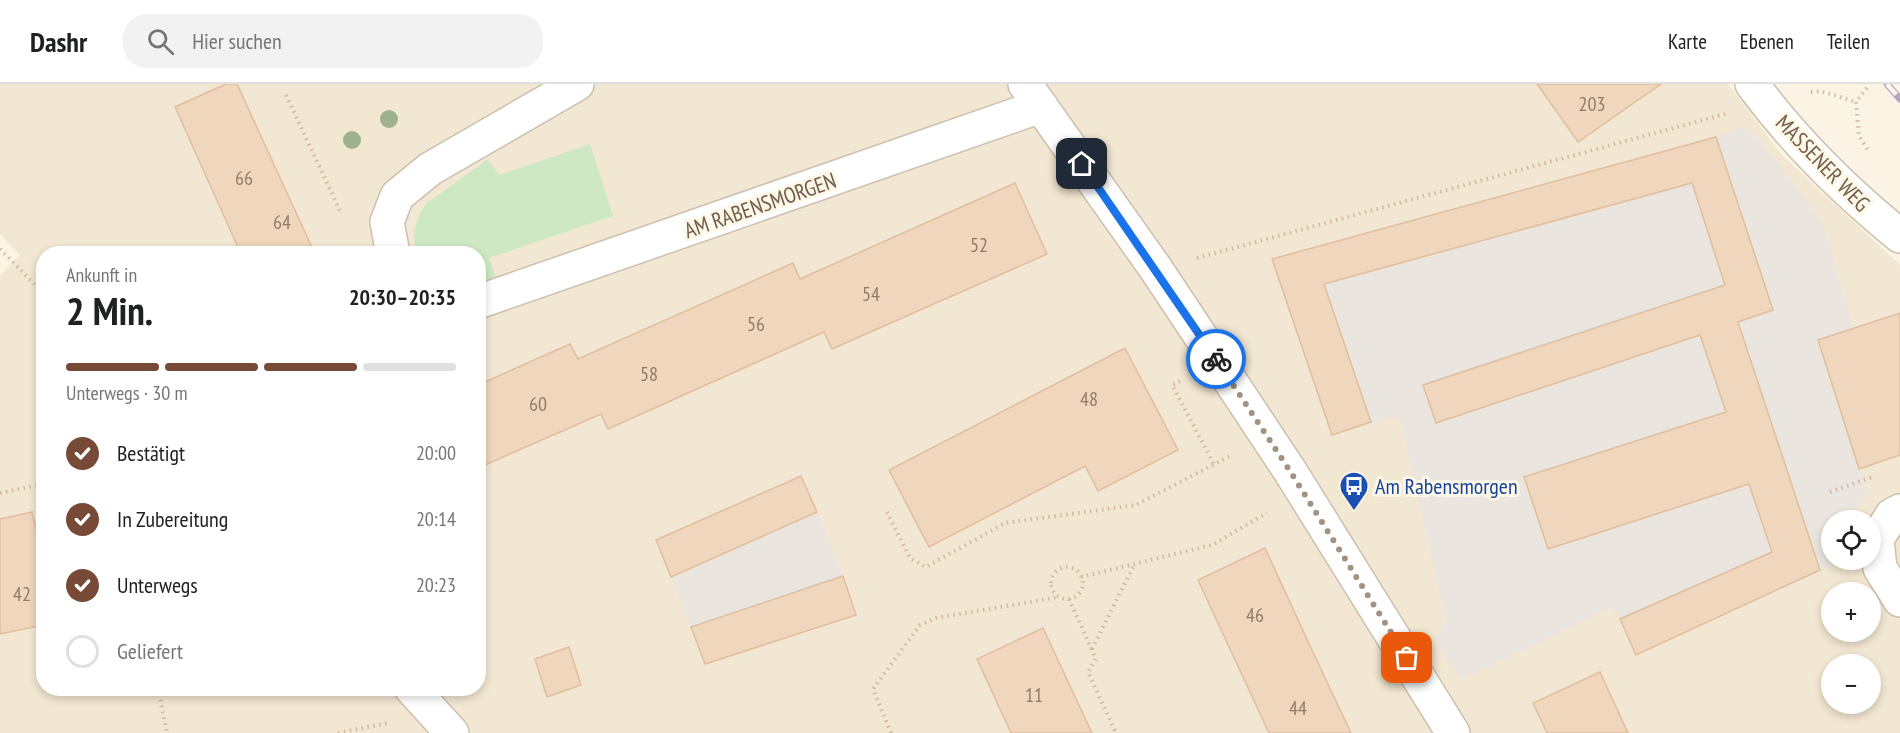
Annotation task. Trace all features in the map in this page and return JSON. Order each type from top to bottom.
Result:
[{"type":"street","points":[[392,246],[387,222],[398,196],[430,169],[577,84]]},
{"type":"street","name":"MASSENER WEG","points":[[1752,84],[1807,151],[1875,216],[1900,236]]},
{"type":"street","name":"AM RABENSMORGEN","points":[[486,299],[1033,95],[1155,269],[1290,471],[1453,733]]},
{"type":"street","points":[[1900,511],[1892,515],[1877,539],[1880,568],[1900,600]]},
{"type":"street","points":[[418,696],[452,733]]},
{"type":"path","points":[[1867,88],[1856,102],[1859,136],[1876,157]]},
{"type":"path","points":[[1803,93],[1821,91],[1856,102]]},
{"type":"path","points":[[286,95],[341,213]]},
{"type":"path","points":[[1155,269],[1735,112]]},
{"type":"path","points":[[0,249],[36,286]]},
{"type":"path","points":[[1182,380],[1172,386],[1214,464]]},
{"type":"path","points":[[887,512],[910,558],[926,567],[1005,523],[1136,506],[1240,450]]},
{"type":"path","points":[[1830,492],[1864,480]]},
{"type":"path","points":[[0,493],[36,486]]},
{"type":"path","points":[[1081,577],[1212,545],[1268,512]]},
{"type":"path","points":[[1092,649],[1134,564]]},
{"type":"path","points":[[891,733],[873,689],[920,625],[936,618],[1059,597],[1069,599],[1081,591],[1081,577],[1070,568],[1056,572],[1051,586],[1059,597]]},
{"type":"path","points":[[1069,599],[1096,659],[1088,672],[1116,733]]},
{"type":"path","points":[[160,696],[167,733]]},
{"type":"shaded area","points":[[0,84],[1728,84],[1781,154],[1900,265],[1900,733],[0,733],[0,276],[20,255],[0,234]]},
{"type":"shaded area","points":[[1746,126],[1823,224],[1853,328],[1900,313],[1900,455],[1860,469],[1869,494],[1856,510],[1821,510],[1821,570],[1823,570],[1636,655],[1620,619],[1611,606],[1461,680],[1434,638],[1446,621],[1399,416],[1332,435],[1272,259],[1716,137]]},
{"type":"shaded area","points":[[817,512],[856,615],[705,664],[656,540]]},
{"type":"green space","points":[[590,144],[613,216],[489,258],[496,278],[486,281],[486,246],[416,246],[415,227],[427,203],[488,159],[499,175]]},
{"type":"building","points":[[226,84],[237,84],[311,246],[237,246],[175,107]]},
{"type":"building","points":[[1537,84],[1661,84],[1578,142]]},
{"type":"building","points":[[1716,137],[1773,310],[1738,322],[1820,570],[1636,655],[1620,619],[1772,552],[1749,484],[1548,549],[1524,477],[1726,412],[1700,335],[1436,423],[1423,385],[1725,285],[1692,183],[1324,284],[1371,422],[1332,435],[1272,259]]},
{"type":"building","points":[[1015,183],[1047,254],[832,349],[824,332],[608,429],[601,414],[486,464],[486,381],[570,344],[578,359],[793,263],[800,279]]},
{"type":"building","points":[[1900,313],[1900,455],[1859,469],[1818,340]]},
{"type":"building","points":[[1125,348],[1178,450],[1098,491],[1085,466],[929,547],[889,470]]},
{"type":"building","points":[[801,476],[817,512],[671,577],[656,540]]},
{"type":"building","points":[[32,512],[36,529],[36,627],[0,634],[0,519]]},
{"type":"building","points":[[1265,548],[1351,733],[1269,733],[1198,580]]},
{"type":"building","points":[[843,576],[856,615],[705,664],[691,627]]},
{"type":"building","points":[[1043,628],[1092,733],[1011,733],[977,659]]},
{"type":"building","points":[[569,647],[581,685],[547,697],[535,659]]},
{"type":"building","points":[[1600,672],[1628,733],[1547,733],[1533,703]]},
{"type":"railway","points":[[1887,84],[1900,99]]},
{"type":"way so far","points":[[1216,359],[1290,471],[1407,658]]},
{"type":"place","name":"Am Rabensmorgen","points":[[1354,512]]},
{"type":"route","points":[[1082,164],[1216,359]]}]
